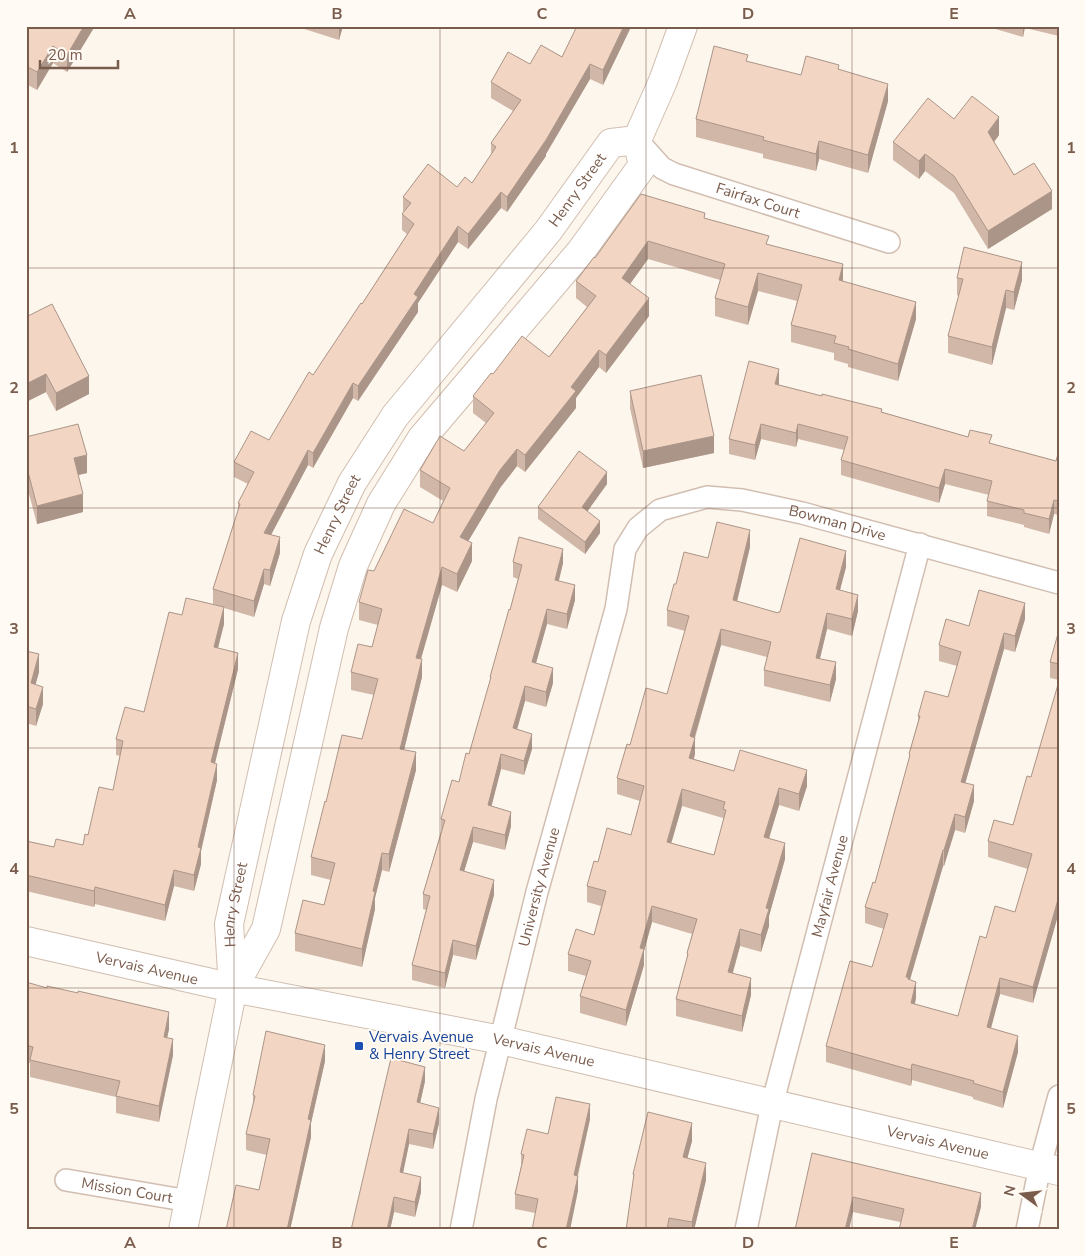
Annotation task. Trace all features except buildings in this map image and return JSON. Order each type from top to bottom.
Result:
[{"type":"street","points":[[637,140],[663,81],[683,26]]},
{"type":"street","name":"Fairfax Court","points":[[637,140],[662,168],[674,174],[889,242]]},
{"type":"street","name":"Henry Street","points":[[183,1230],[233,988],[229,924],[296,621],[318,554],[352,483],[395,416],[548,230],[611,143],[637,140],[643,165],[581,251],[422,438],[381,504],[353,566],[334,628],[266,929],[233,988]]},
{"type":"street","name":"Bowman Drive","points":[[627,545],[638,528],[660,510],[707,497],[742,500],[802,513],[1059,583]]},
{"type":"street","name":"Mayfair Avenue","points":[[746,1230],[772,1104],[920,544]]},
{"type":"street","name":"University Avenue","points":[[461,1230],[486,1099],[537,892],[616,609],[627,545]]},
{"type":"street","name":"Vervais Avenue","points":[[26,941],[233,988],[501,1040],[1049,1169]]},
{"type":"street","points":[[1027,1230],[1049,1169],[1059,1096]]},
{"type":"street","name":"Mission Court","points":[[66,1180],[189,1201]]},
{"type":"place","name":"Vervais Avenue & Henry Street","points":[[359,1046]]}]
